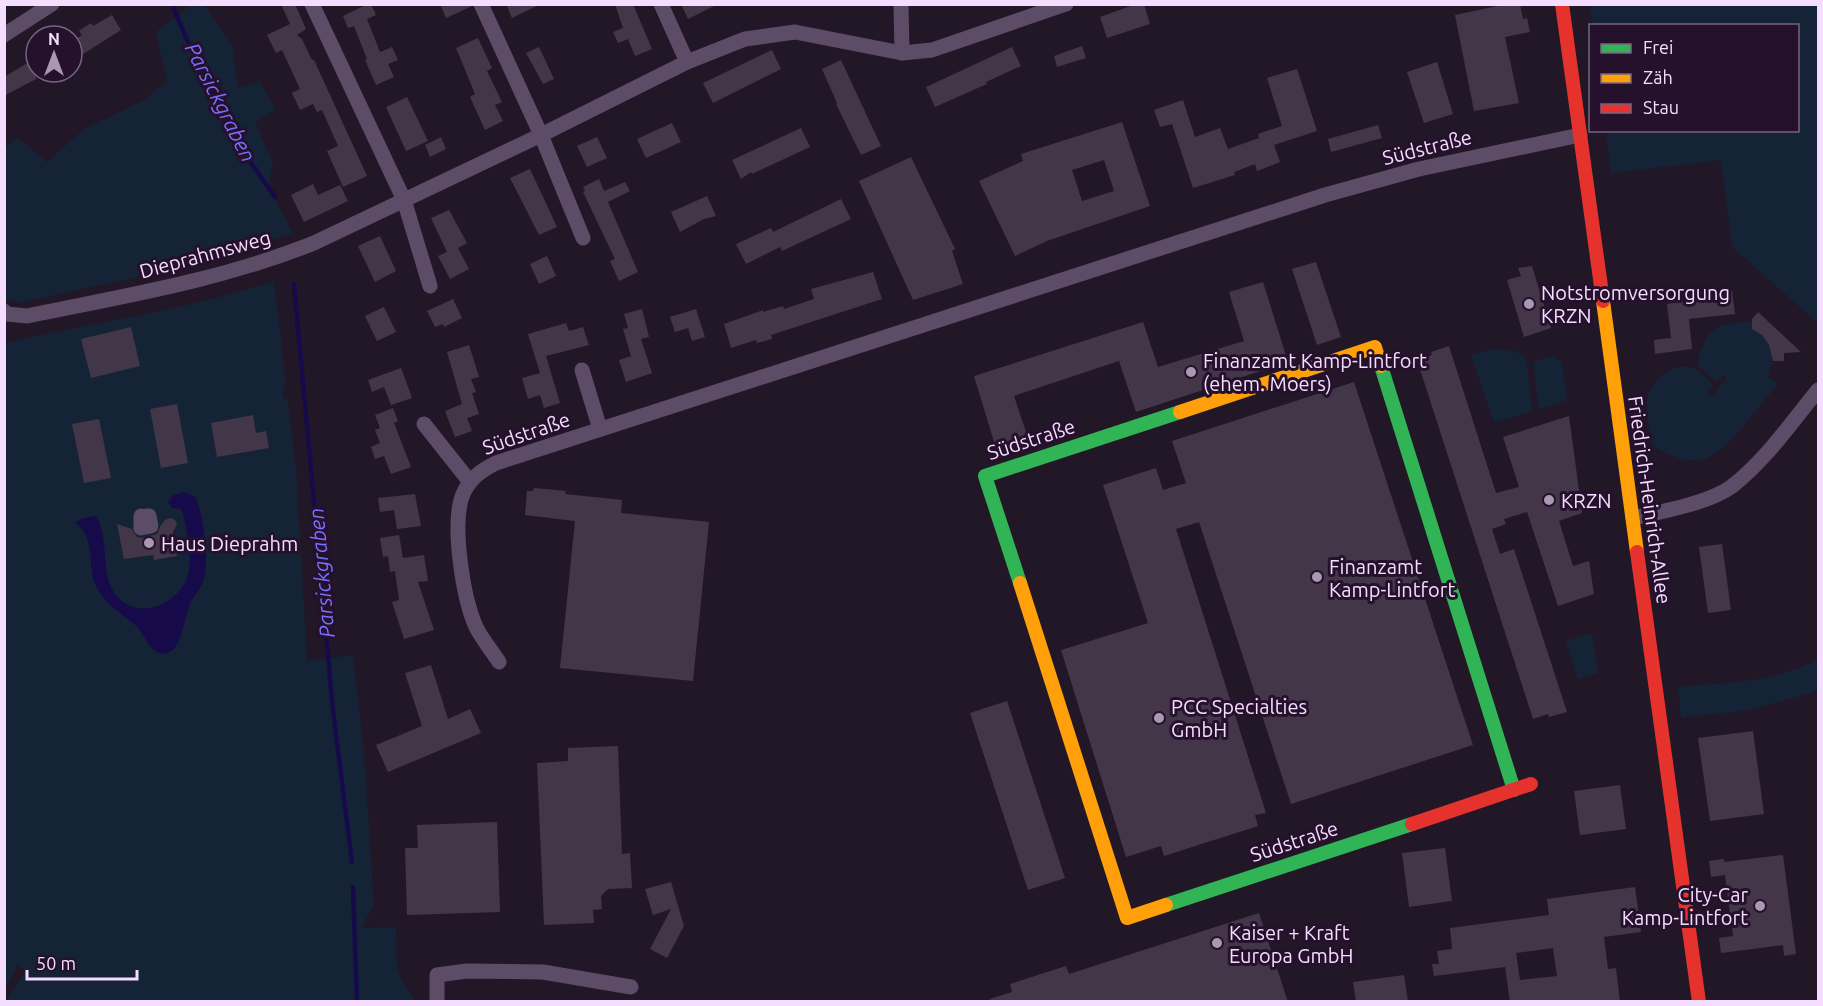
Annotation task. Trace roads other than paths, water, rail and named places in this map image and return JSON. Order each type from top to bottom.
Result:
[{"type":"street","points":[[4,35],[52,4]]},
{"type":"street","points":[[312,4],[404,200],[430,286]]},
{"type":"street","points":[[481,4],[541,135],[583,238]]},
{"type":"street","points":[[661,4],[687,62]]},
{"type":"street","points":[[901,4],[902,53]]},
{"type":"street","name":"Dieprahmsweg","points":[[6,312],[27,316],[157,290],[262,263],[314,243],[541,135],[687,62],[744,39],[795,32],[902,53],[938,48],[1066,4]]},
{"type":"street","name":"Friedrich-Heinrich-Allee","points":[[1562,4],[1699,1002]]},
{"type":"street","name":"Südstraße","points":[[499,662],[476,627],[466,594],[458,527],[463,494],[470,482],[480,471],[496,463],[1325,195],[1429,167],[1580,135]]},
{"type":"street","name":"Südstraße","points":[[1375,347],[1514,790],[1127,918],[985,476],[1375,347]]},
{"type":"street","name":"Südstraße","points":[[582,370],[600,429]]},
{"type":"street","points":[[1633,518],[1685,505],[1729,488],[1759,462],[1818,390]]},
{"type":"street","name":"Südstraße","points":[[424,424],[470,482]]},
{"type":"street","points":[[1514,790],[1532,784]]},
{"type":"street","points":[[437,1002],[437,975],[467,971],[543,972],[631,987]]},
{"type":"waterway","name":"Parsickgraben","points":[[172,4],[186,38],[240,147],[275,197]]},
{"type":"waterway","name":"Parsickgraben","points":[[294,284],[333,710],[352,862]]},
{"type":"waterway","name":"Parsickgraben","points":[[353,887],[357,1002]]},
{"type":"place","name":"Notstromversorgung KRZN","points":[[1529,304]]},
{"type":"place","name":"Finanzamt Kamp-Lintfort (ehem. Moers)","points":[[1191,372]]},
{"type":"place","name":"KRZN","points":[[1549,500]]},
{"type":"place","name":"Haus Dieprahm","points":[[149,543]]},
{"type":"place","name":"Finanzamt Kamp-Lintfort","points":[[1317,577]]},
{"type":"place","name":"PCC Specialties GmbH","points":[[1159,718]]},
{"type":"place","name":"City-Car Kamp-Lintfort","points":[[1760,906]]},
{"type":"place","name":"Kaiser + Kraft Europa GmbH","points":[[1217,943]]}]
